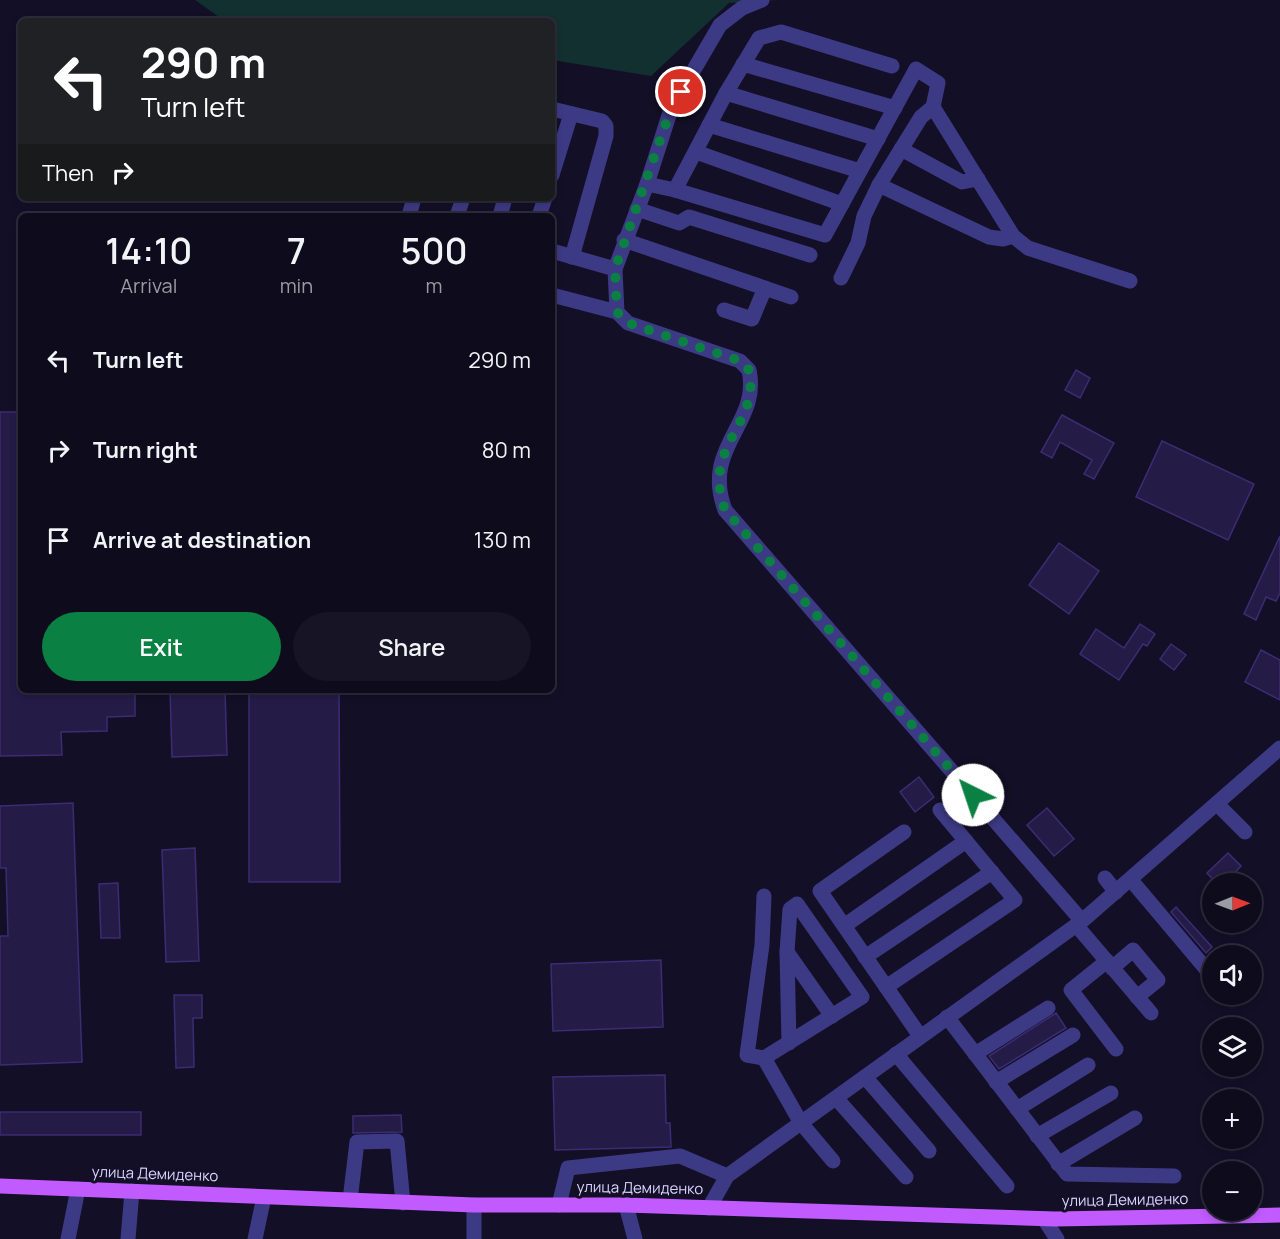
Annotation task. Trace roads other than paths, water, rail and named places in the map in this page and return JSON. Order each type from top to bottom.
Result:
[{"type":"main road","name":"улица Демиденко","points":[[0,1186],[404,1203],[626,1205],[1044,1218],[1280,1215]]},
{"type":"street","points":[[617,312],[615,269],[647,184],[671,109],[720,26],[742,8],[762,0]]},
{"type":"street","points":[[675,190],[726,93],[759,38],[781,32],[892,66]]},
{"type":"street","points":[[743,64],[895,108]]},
{"type":"street","points":[[647,184],[675,190],[825,235],[916,69],[938,82],[933,106],[921,117],[879,185],[864,216],[858,243],[842,278]]},
{"type":"street","points":[[726,93],[878,139]]},
{"type":"street","points":[[933,106],[1013,236],[1028,248],[1131,281]]},
{"type":"street","points":[[555,110],[602,121],[606,126],[606,136],[572,256]]},
{"type":"street","points":[[555,166],[571,114]]},
{"type":"street","points":[[709,125],[860,171]]},
{"type":"street","points":[[901,149],[962,182],[978,179]]},
{"type":"street","points":[[696,152],[842,204]]},
{"type":"street","points":[[879,185],[989,237],[1003,239],[1013,236]]},
{"type":"street","points":[[637,209],[679,223],[689,217],[810,255]]},
{"type":"street","points":[[624,240],[791,297]]},
{"type":"street","points":[[555,252],[615,269]]},
{"type":"street","points":[[724,310],[752,319],[765,288]]},
{"type":"street","points":[[555,296],[617,312],[628,323],[740,361],[749,370],[751,396],[718,471],[718,492],[725,510],[1079,923],[1109,965],[1151,1013]]},
{"type":"street","points":[[709,1208],[727,1176],[1079,923],[1276,754]]},
{"type":"street","points":[[1217,804],[1245,832]]},
{"type":"street","points":[[886,987],[1015,900],[940,810]]},
{"type":"street","points":[[904,832],[820,891],[920,1036]]},
{"type":"street","points":[[844,926],[966,842]]},
{"type":"street","points":[[865,957],[992,872]]},
{"type":"street","points":[[1105,878],[1116,892]]},
{"type":"street","points":[[1131,880],[1202,964]]},
{"type":"street","points":[[764,896],[762,945],[747,1054],[764,1058],[789,1043],[862,997],[797,904],[790,909],[787,952],[789,1043]]},
{"type":"street","points":[[1116,1049],[1071,990],[1133,950],[1158,980],[1137,997]]},
{"type":"street","points":[[787,952],[832,1016]]},
{"type":"street","points":[[975,1054],[1048,1008]]},
{"type":"street","points":[[947,1017],[1067,1174],[1174,1176]]},
{"type":"street","points":[[996,1082],[1073,1035]]},
{"type":"street","points":[[896,1054],[1007,1186]]},
{"type":"street","points":[[764,1058],[801,1123],[833,1161]]},
{"type":"street","points":[[1017,1109],[1088,1065]]},
{"type":"street","points":[[865,1077],[929,1151]]},
{"type":"street","points":[[1037,1136],[1111,1094]]},
{"type":"street","points":[[836,1098],[906,1177]]},
{"type":"street","points":[[1059,1164],[1135,1118]]},
{"type":"street","points":[[350,1200],[357,1142],[397,1141],[404,1203]]},
{"type":"street","points":[[559,1205],[568,1168],[680,1156],[727,1176]]},
{"type":"street","points":[[68,1239],[78,1189]]},
{"type":"street","points":[[128,1239],[132,1191]]},
{"type":"street","points":[[255,1239],[264,1197]]},
{"type":"street","points":[[474,1205],[474,1239]]},
{"type":"street","points":[[626,1205],[635,1239]]},
{"type":"street","points":[[1044,1218],[1057,1239]]}]
